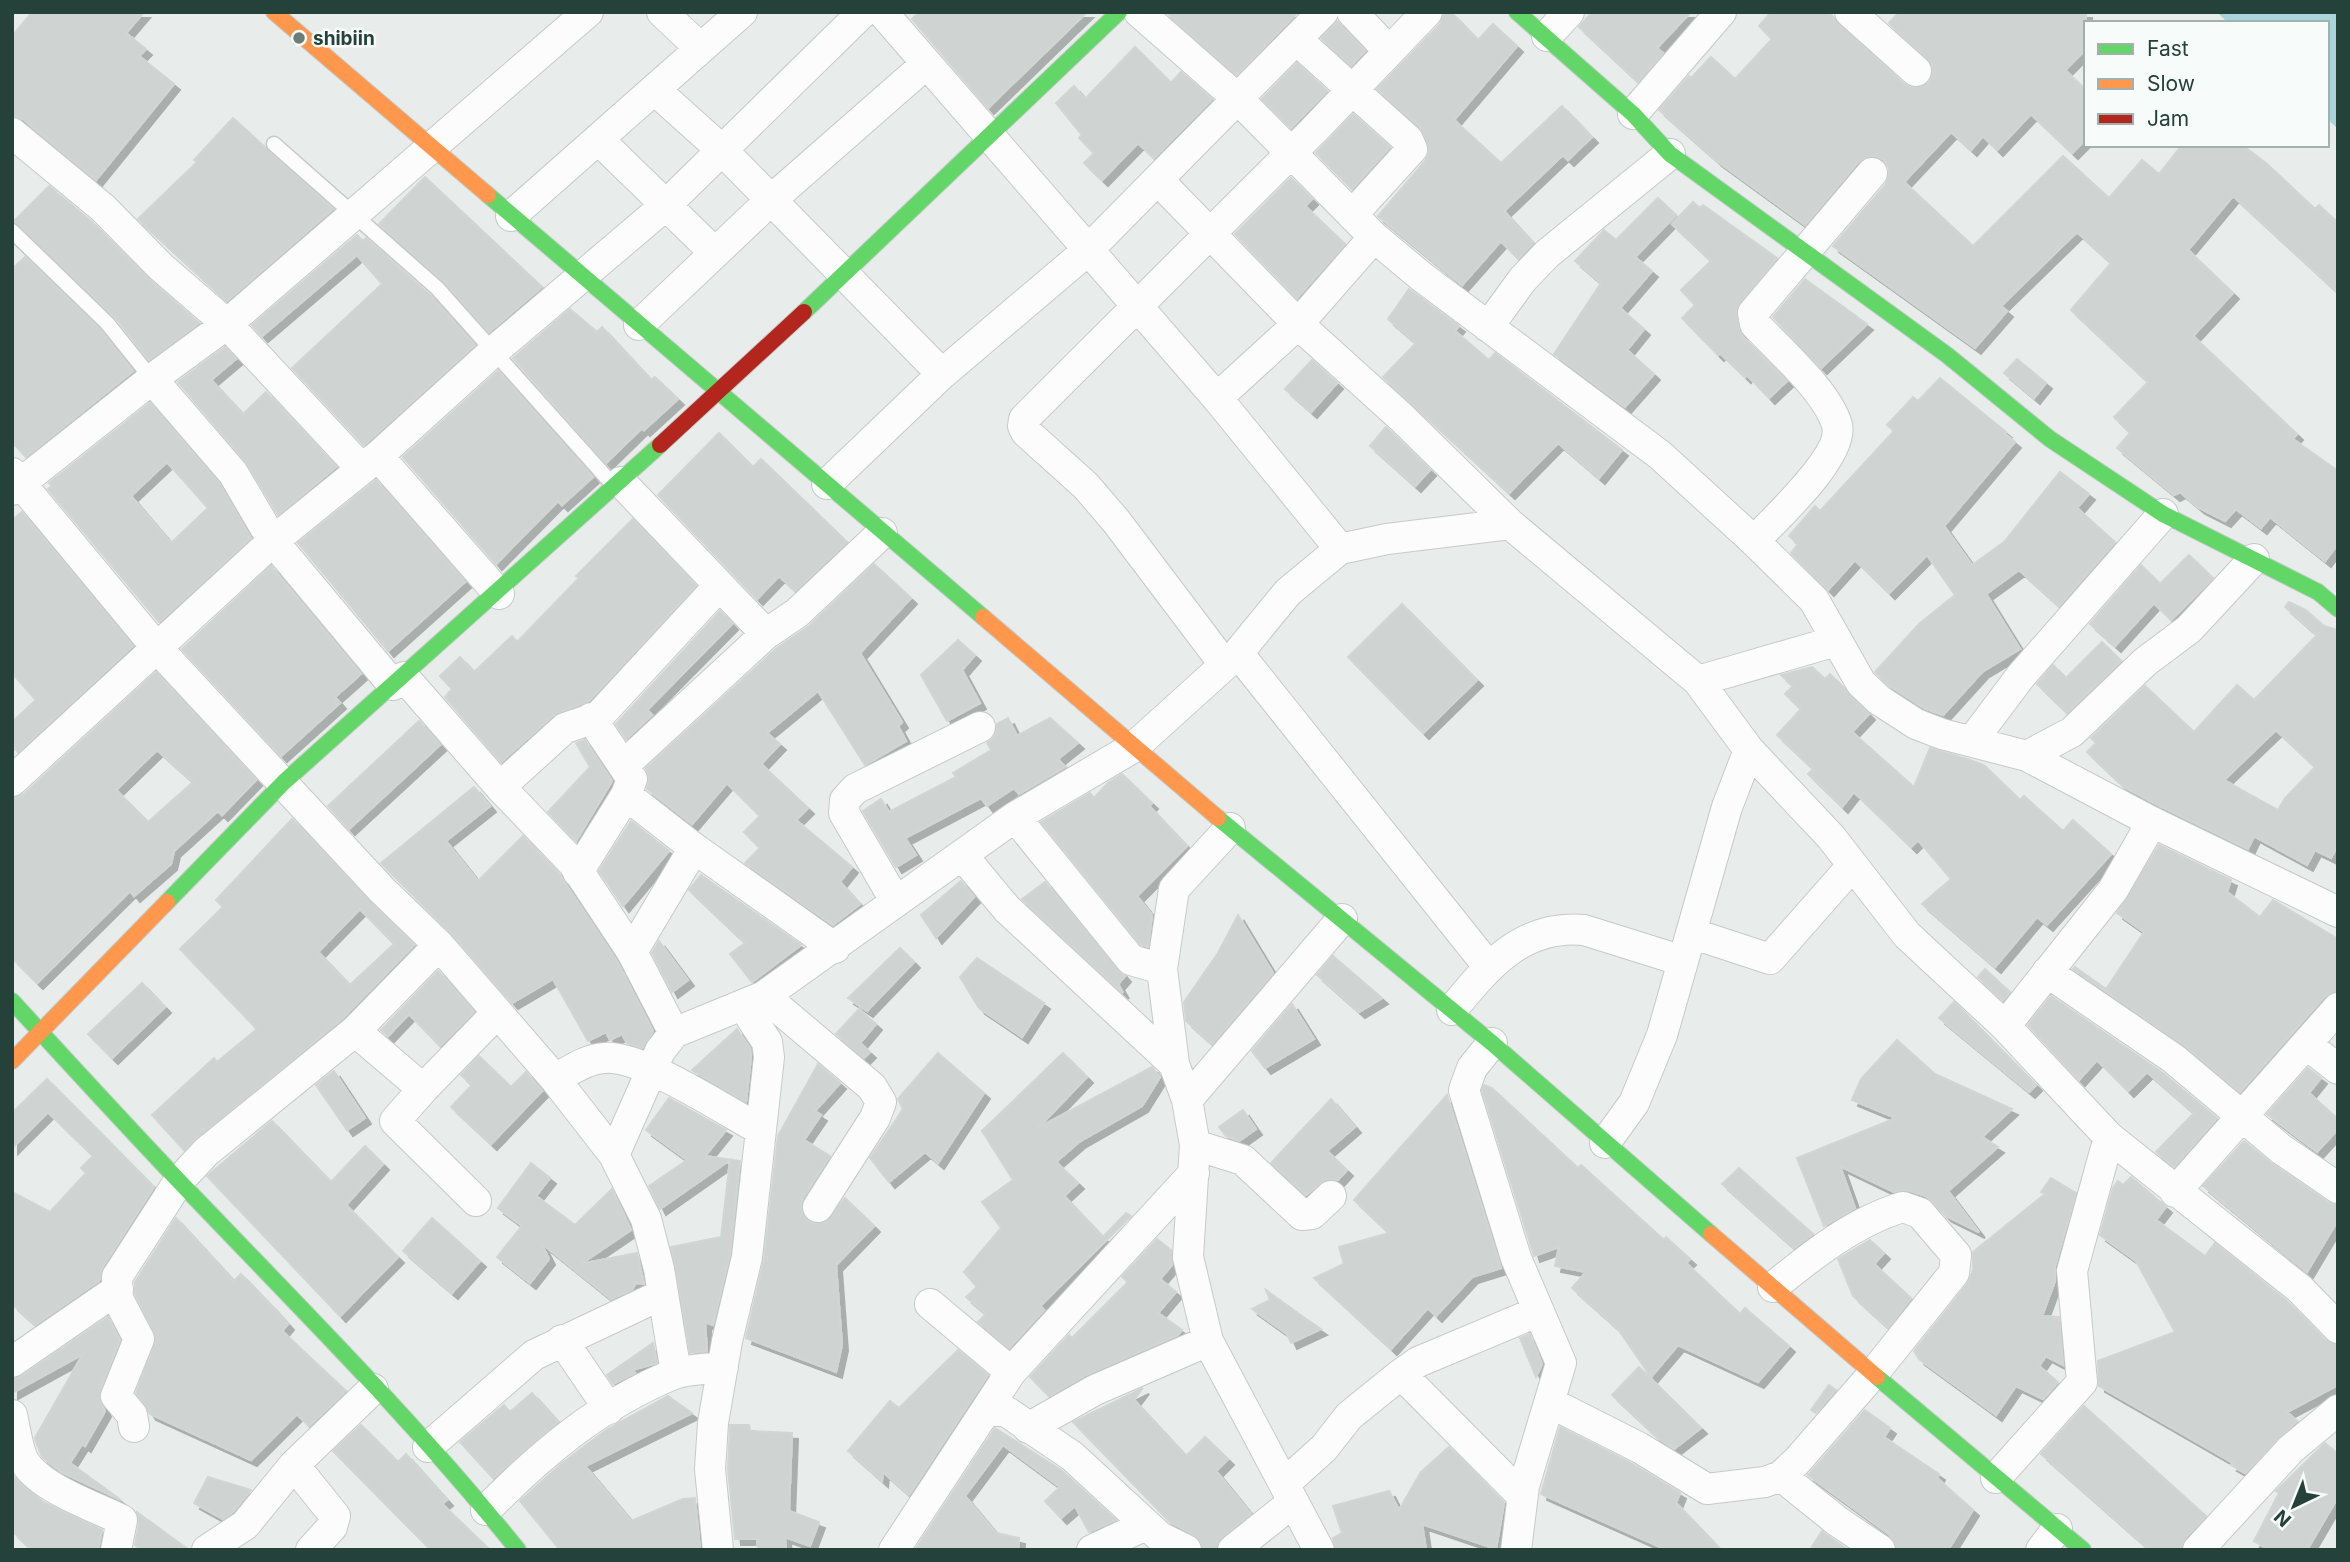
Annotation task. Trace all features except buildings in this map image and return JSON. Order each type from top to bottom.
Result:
[{"type":"street","points":[[274,12],[1134,747],[1492,1043],[1996,1478],[2049,1540],[2082,1550]]},
{"type":"street","points":[[662,12],[700,48]]},
{"type":"street","points":[[511,216],[742,12]]},
{"type":"street","points":[[12,781],[273,541],[370,462],[494,351],[666,205],[724,152],[863,12]]},
{"type":"street","points":[[882,12],[989,139],[1217,398],[1340,550]]},
{"type":"street","points":[[12,1061],[284,782],[499,594],[989,139],[1119,12]]},
{"type":"street","points":[[1139,12],[1237,99],[1374,237],[1488,327],[1660,455],[1754,541],[1814,600],[1861,683],[1879,700],[1916,724],[2027,755],[2152,822],[2252,868],[2338,912]]},
{"type":"street","points":[[827,484],[942,374],[1087,251],[1323,12]]},
{"type":"street","points":[[1352,12],[1389,51]]},
{"type":"street","points":[[1426,12],[1291,153],[1024,419],[1023,426],[1086,486],[1488,965]]},
{"type":"street","points":[[1517,12],[1548,36],[1633,114],[1670,155],[1804,249],[1947,355],[2050,439],[2164,514],[2318,592],[2338,609]]},
{"type":"street","points":[[1548,36],[1569,12]]},
{"type":"street","points":[[1633,114],[1721,12]]},
{"type":"street","points":[[1850,12],[1916,71]]},
{"type":"street","points":[[573,16],[434,147],[227,324],[16,482],[157,648],[382,890],[439,945],[555,1079],[614,1155],[646,1219],[663,1294],[676,1373]]},
{"type":"street","points":[[1297,40],[1408,139],[1412,149],[1408,158],[1352,215]]},
{"type":"street","points":[[639,325],[771,200],[925,65]]},
{"type":"street","points":[[655,90],[724,152],[942,374]]},
{"type":"street","points":[[12,132],[103,208],[161,267],[227,324],[370,462],[499,594]]},
{"type":"street","points":[[599,140],[714,252]]},
{"type":"street","points":[[1488,327],[1523,279],[1547,254],[1670,155]]},
{"type":"street","points":[[1754,541],[1817,472],[1834,448],[1838,427],[1829,409],[1755,324],[1752,313],[1804,249],[1872,173]]},
{"type":"street","points":[[1158,180],[1298,324],[1401,417],[1510,524],[1699,681],[1749,750],[1831,837],[1907,935],[2006,1026],[2109,1137],[2291,1282],[2338,1328]]},
{"type":"street","points":[[1217,398],[1298,324],[1374,237]]},
{"type":"street","points":[[152,379],[233,473],[273,541],[398,681],[579,872],[632,952],[674,1033]]},
{"type":"street","points":[[618,484],[766,634]]},
{"type":"street","points":[[1972,741],[2020,677],[2164,514]]},
{"type":"street","points":[[614,1155],[660,1051],[674,1033],[754,1001],[835,948],[1015,817],[1134,747],[1231,659],[1288,592],[1340,550],[1387,539],[1510,524]]},
{"type":"street","points":[[625,764],[766,634],[797,613],[882,533]]},
{"type":"street","points":[[2027,755],[2072,732],[2145,662],[2189,629],[2254,559]]},
{"type":"street","points":[[500,787],[565,728],[598,718],[719,586]]},
{"type":"street","points":[[1699,681],[1836,641]]},
{"type":"street","points":[[579,872],[626,795],[632,779],[625,764],[591,718]]},
{"type":"street","points":[[895,902],[844,813],[845,800],[855,789],[980,727]]},
{"type":"street","points":[[1605,1143],[1634,1103],[1645,1078],[1687,947],[1727,807],[1749,750]]},
{"type":"street","points":[[626,795],[694,848],[835,948]]},
{"type":"street","points":[[1015,817],[1131,960],[1162,969]]},
{"type":"street","points":[[2006,1026],[2113,890],[2152,822]]},
{"type":"street","points":[[1230,828],[1174,889],[1162,969],[1174,1064],[1187,1100],[1195,1159],[1188,1257],[1208,1341],[1319,1550]]},
{"type":"street","points":[[632,952],[694,848]]},
{"type":"street","points":[[962,855],[1007,909],[1174,1064]]},
{"type":"street","points":[[1452,1010],[1488,965],[1529,941],[1570,929],[1770,959],[1852,866]]},
{"type":"street","points":[[1187,1100],[1342,919]]},
{"type":"street","points":[[134,1427],[132,1415],[116,1395],[138,1348],[139,1339],[118,1299],[117,1277],[179,1181],[206,1152],[355,1031],[439,945]]},
{"type":"street","points":[[2047,972],[2174,1059],[2244,1115],[2281,1149],[2338,1188]]},
{"type":"street","points":[[12,1001],[179,1181],[287,1290],[373,1389],[486,1510],[518,1550]]},
{"type":"street","points":[[718,1550],[710,1469],[713,1423],[747,1257],[769,1057],[754,1001]]},
{"type":"street","points":[[754,1001],[872,1087],[881,1101],[875,1118],[818,1207]]},
{"type":"street","points":[[2175,1192],[2338,1008]]},
{"type":"street","points":[[476,1201],[395,1121],[422,1089],[497,1013]]},
{"type":"street","points":[[355,1031],[422,1089]]},
{"type":"street","points":[[1492,1043],[1472,1068],[1464,1090],[1516,1258],[1537,1312],[1560,1358],[1551,1402],[1522,1496],[1516,1550]]},
{"type":"street","points":[[2306,1044],[2338,1069]]},
{"type":"street","points":[[555,1079],[589,1061],[622,1058],[653,1069],[759,1129]]},
{"type":"street","points":[[1996,1478],[2082,1381],[2073,1271],[2109,1137]]},
{"type":"street","points":[[1195,1159],[1243,1160],[1302,1215],[1312,1214],[1331,1196]]},
{"type":"street","points":[[894,1550],[1011,1372],[1195,1159]]},
{"type":"street","points":[[1551,1402],[1640,1448],[1707,1489],[1765,1482],[1781,1476],[1873,1374],[1954,1273],[1956,1255],[1920,1213],[1903,1207],[1886,1212],[1802,1263],[1773,1287]]},
{"type":"street","points":[[12,1362],[118,1289]]},
{"type":"street","points":[[428,1447],[534,1355],[663,1294]]},
{"type":"street","points":[[930,1304],[1011,1372]]},
{"type":"street","points":[[1233,1550],[1288,1493],[1349,1416],[1401,1374],[1418,1363],[1537,1312]]},
{"type":"street","points":[[562,1340],[609,1409]]},
{"type":"street","points":[[1028,1428],[1095,1390],[1208,1341]]},
{"type":"street","points":[[486,1510],[543,1454],[571,1431],[676,1373],[723,1367]]},
{"type":"street","points":[[1401,1374],[1522,1496]]},
{"type":"street","points":[[207,1550],[245,1525],[294,1465],[373,1389]]},
{"type":"street","points":[[989,1409],[1007,1412],[1072,1456],[1160,1537],[1186,1550]]},
{"type":"street","points":[[2198,1550],[2291,1449],[2338,1410]]},
{"type":"street","points":[[12,1415],[22,1457],[30,1470],[55,1487],[122,1520],[116,1550]]},
{"type":"street","points":[[294,1465],[335,1516],[332,1527],[311,1550]]},
{"type":"street","points":[[1781,1476],[1837,1521],[1880,1550]]},
{"type":"street","points":[[1092,1550],[1146,1525]]},
{"type":"lane","points":[[274,144],[437,288],[618,484]]},
{"type":"lane","points":[[12,231],[107,323],[152,379]]},
{"type":"water","points":[[2217,12],[2338,12],[2338,129],[2329,121],[2329,21],[2226,21]]},
{"type":"traffic: fast","points":[[804,312],[1119,12]]},
{"type":"traffic: fast","points":[[1517,12],[1633,114],[1670,154],[1947,355],[2050,439],[2163,514],[2318,592],[2338,609]]},
{"type":"traffic: fast","points":[[488,195],[983,617]]},
{"type":"traffic: fast","points":[[167,902],[284,782],[660,445]]},
{"type":"traffic: fast","points":[[1218,818],[1492,1043],[1711,1234]]},
{"type":"traffic: fast","points":[[12,1001],[157,1158],[395,1407],[518,1550]]},
{"type":"traffic: fast","points":[[1877,1377],[2083,1550]]},
{"type":"traffic: slow","points":[[274,12],[488,195]]},
{"type":"traffic: slow","points":[[983,617],[1218,818]]},
{"type":"traffic: slow","points":[[12,1061],[167,902]]},
{"type":"traffic: slow","points":[[1711,1234],[1877,1377]]},
{"type":"traffic: jam","points":[[660,445],[804,312]]},
{"type":"place","name":"shibiin","points":[[299,38]]}]
